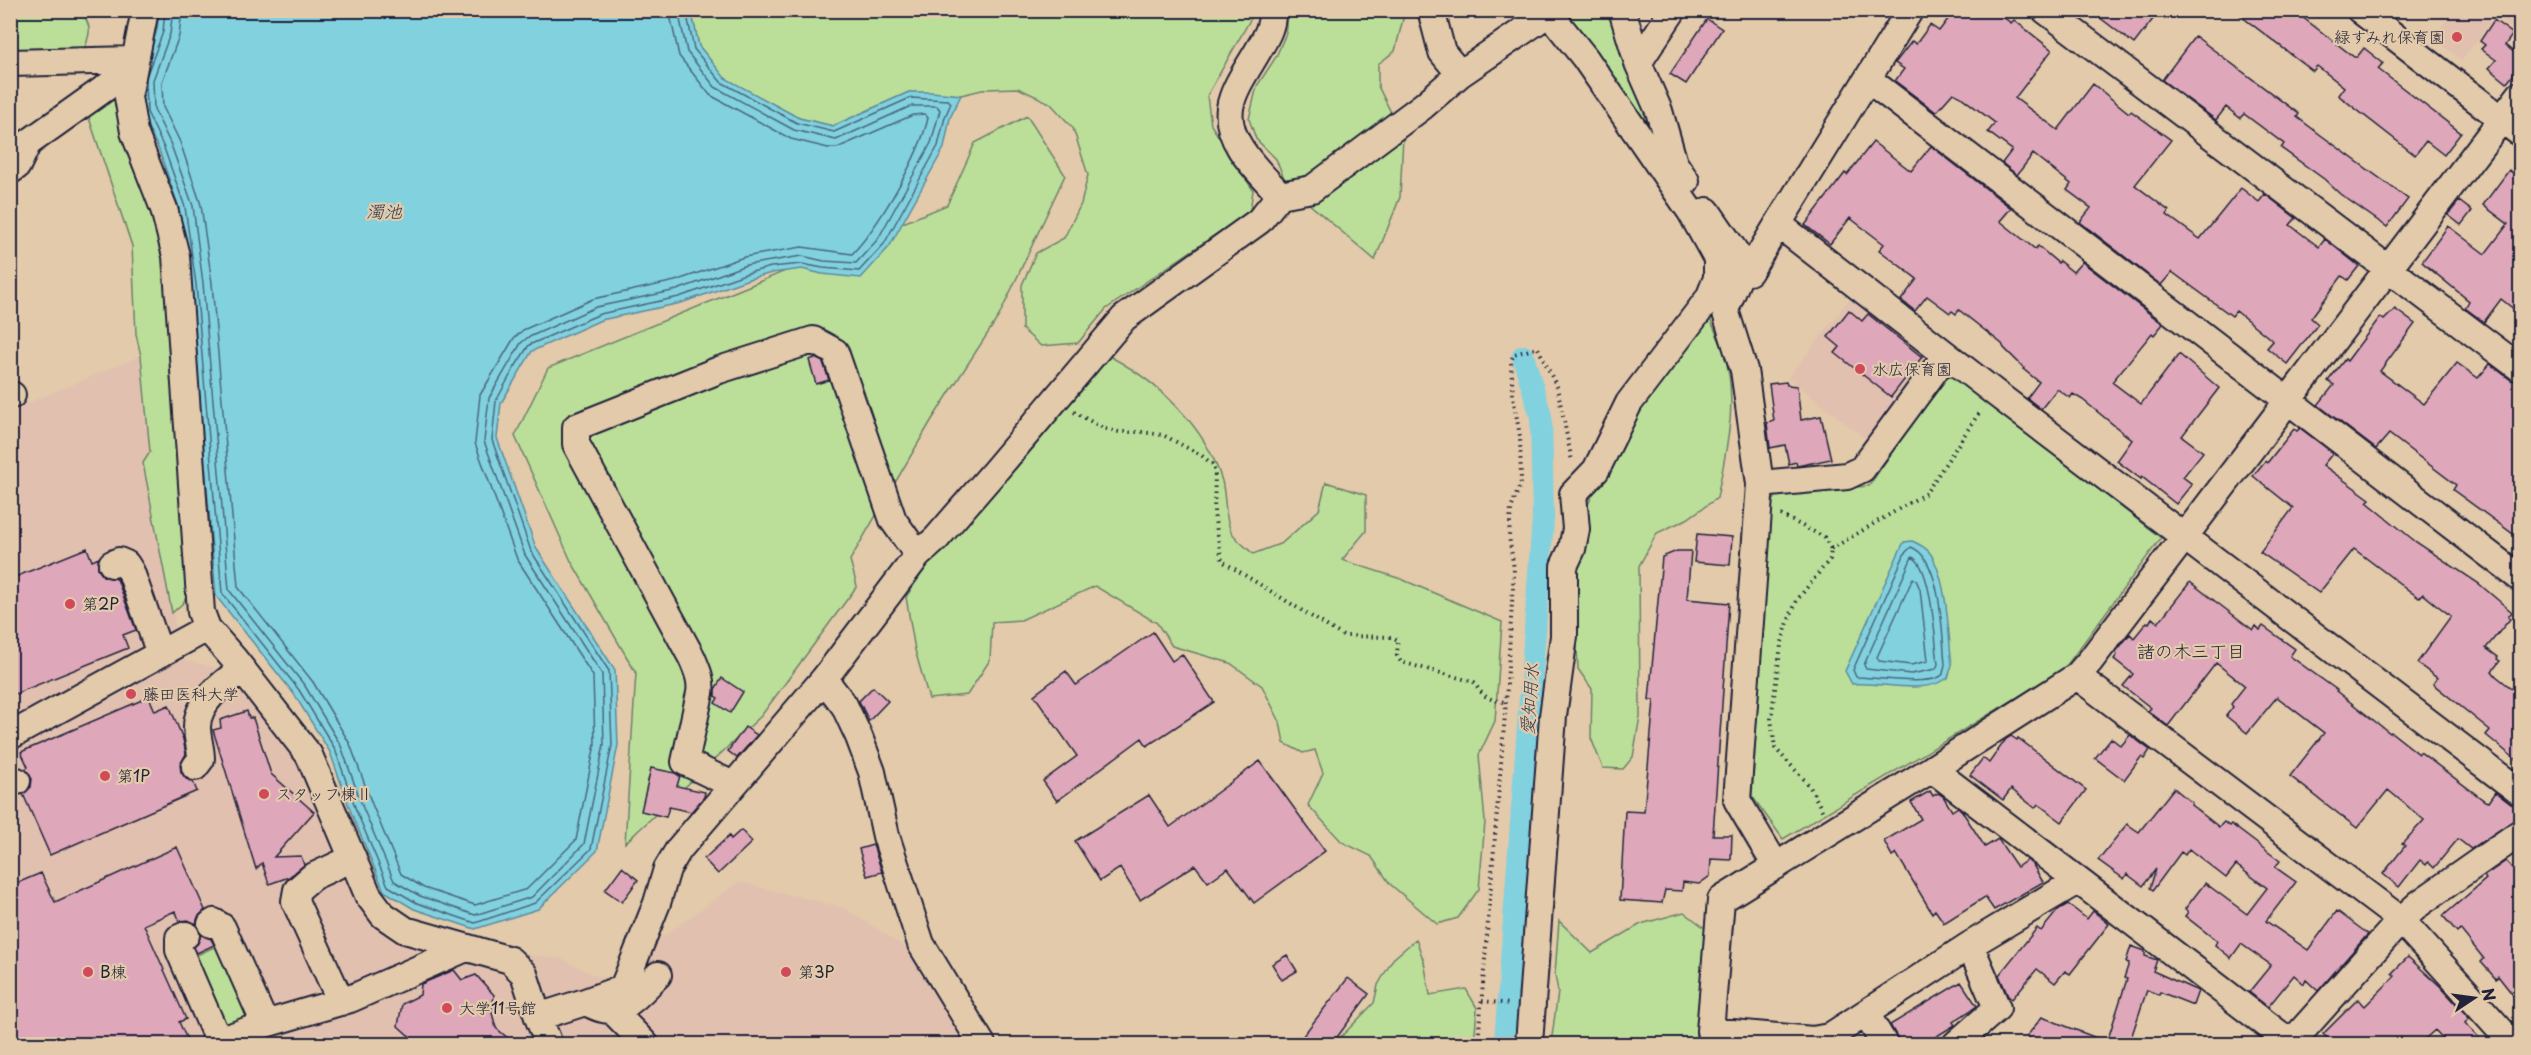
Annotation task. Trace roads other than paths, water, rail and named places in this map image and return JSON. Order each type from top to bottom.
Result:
[{"type":"street","points":[[145,10],[128,98],[134,132],[164,209],[176,256],[201,612],[207,628],[309,755],[368,895],[383,915],[405,930],[510,960],[524,974],[549,1044]]},
{"type":"street","points":[[1272,10],[1270,29],[1235,92],[1230,109],[1231,124],[1236,140],[1248,158],[1280,195]]},
{"type":"street","points":[[1431,10],[1442,51],[1460,74]]},
{"type":"street","points":[[1622,10],[1638,63],[1659,111],[1674,163],[1749,272],[1910,10]]},
{"type":"street","points":[[1638,63],[1673,10]]},
{"type":"street","points":[[2045,10],[2520,368]]},
{"type":"street","points":[[2360,10],[2511,126]]},
{"type":"street","points":[[538,1017],[623,988],[657,903],[667,869],[679,849],[824,679],[918,555],[936,539],[1124,318],[1259,221],[1280,195],[1312,189],[1423,106],[1460,74],[1549,13],[1585,58],[1691,212],[1717,259],[1718,278],[1709,298],[1629,404],[1596,470],[1573,494],[1576,529],[1572,549],[1564,566],[1564,636],[1553,716],[1529,1044]]},
{"type":"street","points":[[10,63],[133,64]]},
{"type":"street","points":[[10,171],[17,166],[28,143],[133,64]]},
{"type":"street","points":[[1869,80],[2520,578]]},
{"type":"street","points":[[2077,881],[1970,945],[1829,1037],[1813,1040],[1710,1031],[1721,900],[1833,832],[2077,676],[2389,268],[2511,126],[2520,95]]},
{"type":"street","points":[[1778,224],[1994,392],[2520,792]]},
{"type":"street","points":[[1744,264],[1725,310],[1744,370],[1760,484],[1737,800],[1776,866]]},
{"type":"street","points":[[733,784],[685,762],[700,693],[699,676],[692,658],[576,444],[576,427],[719,370],[813,340],[835,352],[893,520],[918,555]]},
{"type":"street","points":[[1760,484],[1846,476],[1862,469],[1946,355]]},
{"type":"street","points":[[112,564],[119,561],[126,564],[131,572],[160,654]]},
{"type":"street","points":[[10,736],[207,628]]},
{"type":"street","points":[[195,767],[201,759],[196,724],[202,709],[222,683],[242,669]]},
{"type":"street","points":[[2077,676],[2402,920],[2513,1044]]},
{"type":"street","points":[[824,679],[844,705],[872,772],[886,836],[921,944],[982,1044]]},
{"type":"street","points":[[1932,769],[2291,1044],[2402,920],[2420,903],[2520,833]]},
{"type":"street","points":[[341,1002],[295,901],[297,890],[312,877],[353,858]]},
{"type":"street","points":[[211,924],[214,922],[222,927],[265,1024]]},
{"type":"street","points":[[398,925],[407,944],[409,959],[406,970],[400,977]]},
{"type":"street","points":[[186,935],[179,938],[179,950],[214,1031],[225,1039],[265,1024],[341,1002],[466,948]]},
{"type":"street","points":[[1956,1044],[1997,1008],[1970,945]]},
{"type":"street","points":[[585,1002],[604,1010],[618,1009],[634,998],[658,975]]},
{"type":"street","points":[[611,1009],[645,1044]]},
{"type":"street","points":[[1866,1013],[1884,1044]]},
{"type":"water","name":"濁池","points":[[691,10],[699,46],[725,78],[799,118],[833,126],[909,92],[961,95],[950,118],[944,148],[889,247],[861,278],[822,274],[802,269],[772,273],[681,303],[601,320],[532,351],[501,403],[497,438],[536,548],[615,670],[618,745],[597,851],[538,909],[475,929],[414,909],[384,891],[351,812],[330,752],[294,694],[216,596],[190,284],[179,208],[159,150],[141,113],[140,78],[157,30],[159,11]]},
{"type":"water","points":[[1912,541],[1931,555],[1942,582],[1952,665],[1948,678],[1926,686],[1914,687],[1852,684],[1845,671],[1904,542]]},
{"type":"waterway","name":"愛知用水","points":[[1505,1044],[1543,519],[1541,416],[1523,356]]},
{"type":"place","name":"緑すみれ保育園","points":[[2457,37]]},
{"type":"place","name":"水広保育園","points":[[1860,369]]},
{"type":"place","name":"第2P","points":[[70,604]]},
{"type":"place","name":"藤田医科大学","points":[[131,694]]},
{"type":"place","name":"第1P","points":[[105,776]]},
{"type":"place","name":"スタッフ棟Ⅱ","points":[[264,794]]},
{"type":"place","name":"B棟","points":[[88,972]]},
{"type":"place","name":"第3P","points":[[786,972]]},
{"type":"place","name":"大学11号館","points":[[447,1008]]},
{"type":"district","name":"諸の木三丁目","points":[[2191,652]]}]
